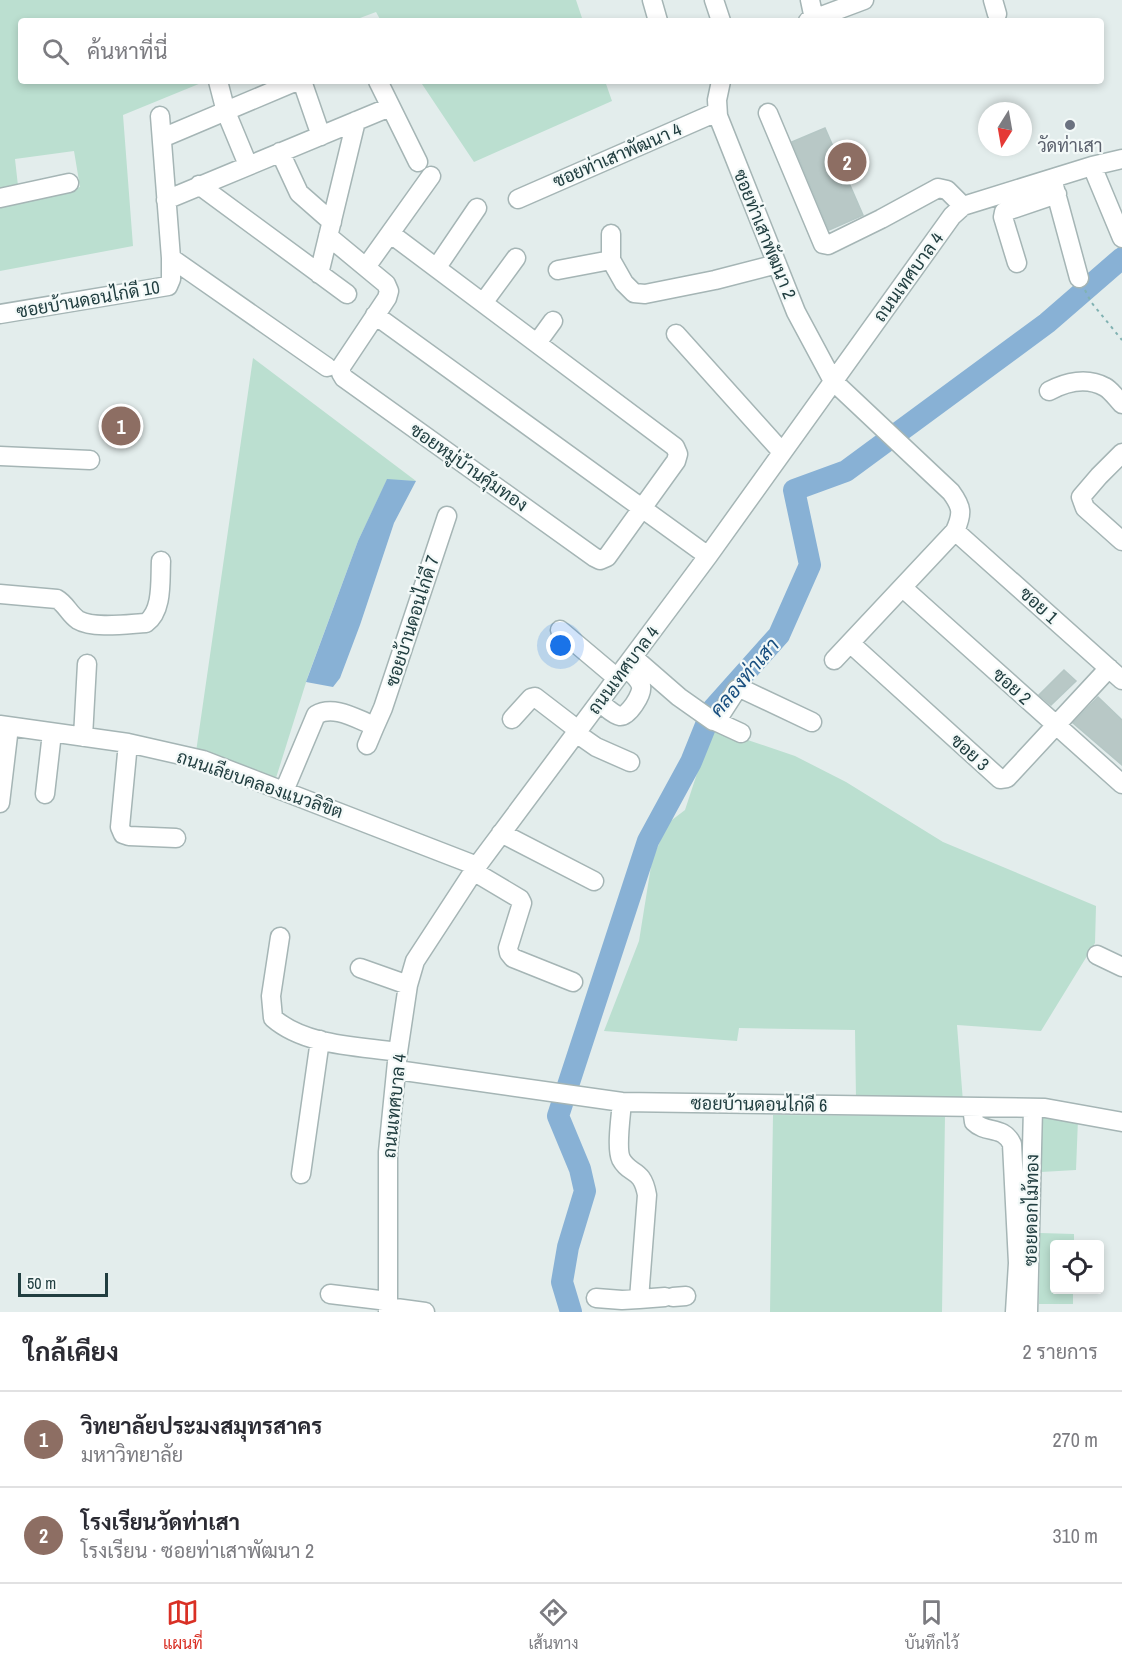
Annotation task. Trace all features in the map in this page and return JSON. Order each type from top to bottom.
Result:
[{"type":"street","points":[[652,0],[657,18]]},
{"type":"street","points":[[714,0],[720,18]]},
{"type":"street","points":[[810,0],[811,18]]},
{"type":"street","points":[[816,18],[864,0]]},
{"type":"street","points":[[219,84],[226,112],[248,165]]},
{"type":"street","points":[[162,138],[293,84]]},
{"type":"street","points":[[301,84],[321,136]]},
{"type":"street","points":[[379,84],[418,162]]},
{"type":"street","name":"ซอยท่าเสาพัฒนา 2","points":[[720,84],[717,112],[726,139],[804,329],[833,381],[951,492],[960,504],[961,518],[955,531]]},
{"type":"street","points":[[166,200],[390,107]]},
{"type":"street","name":"ซอยท่าเสาพัฒนา 4","points":[[518,198],[717,112]]},
{"type":"street","points":[[768,113],[823,244],[828,245],[938,188],[947,190],[963,206],[1054,186]]},
{"type":"street","points":[[160,116],[171,258],[327,367]]},
{"type":"street","points":[[319,274],[356,121]]},
{"type":"street","name":"ซอยหมู่บ้านคุ้มทอง","points":[[280,152],[299,193],[366,267],[386,284],[389,291],[387,298],[341,368],[340,373],[344,378],[600,560],[607,556],[676,461],[678,454],[675,447],[391,234]]},
{"type":"street","points":[[1017,263],[1003,217],[1004,212],[1092,166],[1122,159]]},
{"type":"street","points":[[1092,166],[1122,238]]},
{"type":"street","points":[[366,267],[431,176]]},
{"type":"street","points":[[0,198],[69,183]]},
{"type":"street","points":[[199,185],[347,294]]},
{"type":"street","points":[[1054,186],[1079,278]]},
{"type":"street","name":"ถนนเทศบาล 4","points":[[388,1307],[388,1152],[408,985],[415,961],[475,868],[708,556],[952,216],[963,206]]},
{"type":"street","points":[[436,267],[477,208]]},
{"type":"street","points":[[611,234],[611,260],[634,293],[645,294],[715,280],[777,264]]},
{"type":"street","name":"ซอยบ้านดอนไก่ดี 10","points":[[0,314],[168,286],[171,279],[171,258]]},
{"type":"street","points":[[483,303],[516,258]]},
{"type":"street","points":[[558,270],[611,260]]},
{"type":"street","points":[[375,315],[708,556]]},
{"type":"street","points":[[537,343],[553,321]]},
{"type":"street","points":[[676,334],[782,452]]},
{"type":"street","points":[[1049,391],[1081,380],[1106,387],[1122,404]]},
{"type":"street","points":[[1122,453],[1081,497],[1085,508],[1122,541]]},
{"type":"street","points":[[0,456],[90,460]]},
{"type":"street","name":"ซอยบ้านดอนไก่ดี 7","points":[[367,745],[383,708],[447,516]]},
{"type":"street","points":[[834,660],[955,531]]},
{"type":"street","name":"ซอย 1","points":[[955,531],[1115,674]]},
{"type":"street","points":[[0,594],[57,599],[64,603],[71,615],[90,624],[146,623],[153,618],[157,609],[161,561]]},
{"type":"street","name":"ซอย 2","points":[[903,588],[1122,784]]},
{"type":"street","points":[[560,630],[713,721],[741,733]]},
{"type":"street","name":"ซอย 3","points":[[850,643],[1000,778],[1007,778],[1057,725],[1115,674]]},
{"type":"street","points":[[83,737],[87,664]]},
{"type":"street","points":[[599,702],[617,715],[627,714],[641,692],[641,686],[625,667]]},
{"type":"street","points":[[713,721],[740,688],[812,722]]},
{"type":"street","points":[[512,719],[531,698],[535,697],[596,747],[630,762]]},
{"type":"street","points":[[284,791],[316,715],[322,712],[337,711],[375,726]]},
{"type":"street","points":[[0,803],[5,726]]},
{"type":"street","name":"ถนนเลียบคลองแนวลิขิต","points":[[5,726],[128,743],[203,760],[475,868],[520,899],[522,903],[508,948],[513,958],[573,982]]},
{"type":"street","points":[[45,794],[52,733]]},
{"type":"street","points":[[128,743],[120,827],[123,834],[176,838]]},
{"type":"street","points":[[501,833],[594,881]]},
{"type":"street","name":"ซอยบ้านดอนไก่ดี 6","points":[[280,937],[271,996],[273,1018],[284,1027],[320,1040],[398,1061],[564,1094],[622,1102],[1045,1108],[1122,1122]]},
{"type":"street","points":[[1097,955],[1122,967]]},
{"type":"street","points":[[360,968],[408,985]]},
{"type":"street","points":[[301,1174],[320,1040]]},
{"type":"street","points":[[622,1102],[619,1149],[621,1159],[645,1182],[647,1195],[639,1299]]},
{"type":"street","points":[[972,1107],[974,1122],[978,1126],[1008,1136],[1012,1144],[1018,1263],[1015,1312]]},
{"type":"street","name":"ซอยดอกไม้ทอง","points":[[1028,1312],[1033,1108]]},
{"type":"street","points":[[330,1294],[388,1307],[425,1312]]},
{"type":"street","points":[[596,1298],[622,1300],[675,1297]]},
{"type":"path","points":[[1091,302],[1122,340]]},
{"type":"green space","points":[[0,0],[576,0],[582,18],[379,18],[376,12],[360,18],[18,18],[18,84],[199,84],[123,115],[133,246],[0,271],[0,205],[80,187],[74,151],[15,159],[18,186],[0,189]]},
{"type":"green space","points":[[422,84],[606,84],[612,101],[474,162]]},
{"type":"green space","points":[[253,358],[416,481],[387,480],[358,541],[308,676],[276,778],[196,752]]},
{"type":"green space","points":[[712,728],[795,756],[846,782],[943,842],[1096,906],[1095,943],[1041,1031],[957,1025],[963,1102],[856,1099],[855,1030],[739,1028],[737,1041],[604,1031],[639,941],[652,860],[668,823],[685,810]]},
{"type":"green space","points":[[773,1115],[945,1116],[942,1312],[770,1312]]},
{"type":"green space","points":[[1042,1117],[1078,1119],[1076,1170],[1041,1172]]},
{"type":"green space","points":[[1040,1233],[1074,1234],[1074,1240],[1050,1240],[1050,1294],[1073,1294],[1073,1304],[1039,1304]]},
{"type":"water","points":[[387,479],[416,481],[394,523],[340,678],[333,687],[306,682],[358,541]]},
{"type":"building","points":[[825,128],[863,215],[829,230],[792,142]]},
{"type":"building","points":[[1064,670],[1076,681],[1051,705],[1039,695]]},
{"type":"building","points":[[1098,697],[1122,720],[1122,765],[1073,723]]},
{"type":"waterway","name":"คลองท่าเสา","points":[[571,1312],[562,1282],[568,1247],[585,1191],[580,1169],[558,1116],[648,841],[691,762],[712,710],[779,635],[810,565],[794,490],[846,471],[1047,323],[1122,258]]},
{"type":"place","name":"วัดท่าเสา","points":[[1070,125]]},
{"type":"place","name":"โรงเรียนวัดท่าเสา","points":[[847,162]]},
{"type":"place","name":"วิทยาลัยประมงสมุทรสาคร","points":[[121,426]]}]
